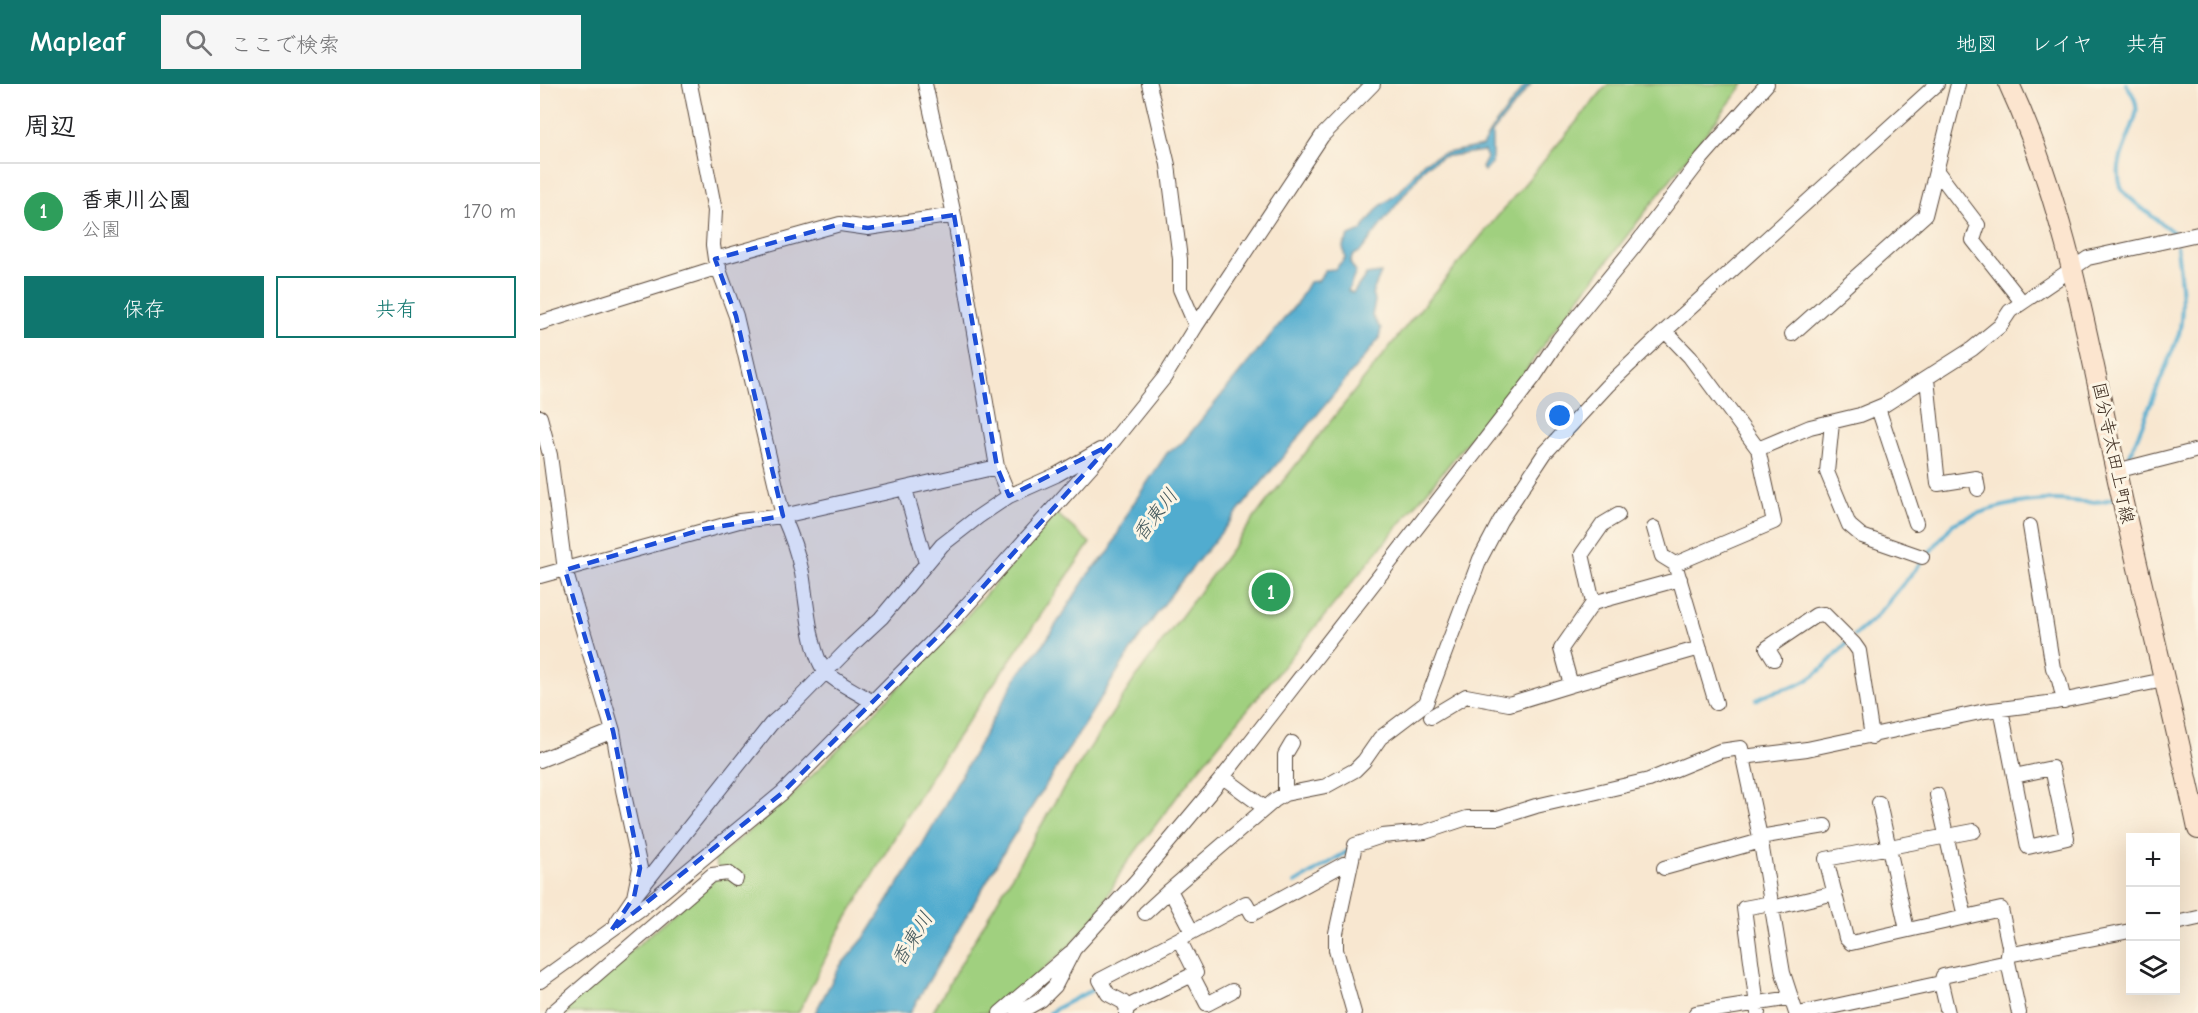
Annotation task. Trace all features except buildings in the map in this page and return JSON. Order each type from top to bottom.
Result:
[{"type":"main road","name":"国分寺太田上町線","points":[[2009,84],[2044,168],[2073,268],[2116,471],[2198,829]]},
{"type":"street","points":[[690,84],[715,211],[713,245],[717,263],[736,316],[783,516],[792,537],[802,573],[806,609],[820,663],[826,672],[872,702]]},
{"type":"street","points":[[925,84],[954,215],[997,467],[1009,496]]},
{"type":"street","points":[[1149,84],[1168,165],[1180,259],[1180,289],[1196,326]]},
{"type":"street","points":[[540,981],[650,903],[782,793],[948,626],[1110,445],[1164,378],[1322,136],[1373,84]]},
{"type":"street","points":[[1000,1013],[1074,950],[1136,881],[1223,777],[1534,377],[1559,339],[1634,247],[1702,158],[1767,84]]},
{"type":"street","points":[[1145,914],[1264,808],[1285,794],[1326,786],[1355,770],[1380,738],[1426,703],[1480,559],[1523,483],[1545,453],[1565,430],[1665,331],[1937,84]]},
{"type":"street","points":[[1792,334],[1925,215],[1958,84]]},
{"type":"street","points":[[1936,170],[1978,225],[1973,240],[2022,302]]},
{"type":"street","points":[[540,323],[840,224],[868,228],[954,215]]},
{"type":"street","points":[[1758,449],[1810,427],[1832,423],[1878,408],[1972,349],[2000,326],[2010,311],[2088,258],[2198,234]]},
{"type":"street","points":[[1665,331],[1690,357],[1758,449],[1774,522],[1675,564]]},
{"type":"street","points":[[1927,379],[1938,484],[1976,478],[1978,489]]},
{"type":"street","points":[[1878,408],[1916,523]]},
{"type":"street","points":[[540,417],[550,455],[564,570],[613,731],[640,868],[634,897]]},
{"type":"street","points":[[1832,423],[1827,472],[1849,525],[1862,536],[1922,557]]},
{"type":"street","points":[[611,931],[634,897],[771,724],[881,618],[942,545],[1009,496],[1056,475],[1110,445]]},
{"type":"street","points":[[2116,471],[2198,450]]},
{"type":"street","points":[[540,576],[739,521],[783,516],[997,467]]},
{"type":"street","points":[[908,496],[926,563]]},
{"type":"street","points":[[1593,603],[1582,554],[1603,524],[1618,515]]},
{"type":"street","points":[[2030,526],[2053,668],[2059,680],[2064,701]]},
{"type":"street","points":[[1654,528],[1662,556],[1675,564],[1716,703]]},
{"type":"street","points":[[1571,685],[1561,649],[1593,603],[1680,579]]},
{"type":"street","points":[[1774,659],[1767,648],[1816,615],[1824,614],[1859,651],[1872,736]]},
{"type":"street","points":[[1431,717],[1466,696],[1509,704],[1700,648]]},
{"type":"street","points":[[1743,757],[1807,749],[2001,709],[2064,701],[2164,680]]},
{"type":"street","points":[[2001,709],[2014,776],[2028,847],[2067,838],[2052,768],[2014,776]]},
{"type":"street","points":[[540,760],[613,731]]},
{"type":"street","points":[[1285,794],[1285,755],[1292,743]]},
{"type":"street","points":[[1354,1013],[1336,950],[1336,933],[1355,845],[1382,836],[1425,832],[1467,818],[1498,818],[1536,806],[1649,780],[1720,751],[1741,748],[1760,839],[1783,973],[1796,1013]]},
{"type":"street","points":[[1223,777],[1264,808]]},
{"type":"street","points":[[1937,795],[1965,917]]},
{"type":"street","points":[[1879,803],[1907,930]]},
{"type":"street","points":[[1664,868],[1760,839],[1825,826]]},
{"type":"street","points":[[1974,831],[1826,859],[1834,893],[1846,938],[1851,943],[2001,909],[2019,1013]]},
{"type":"street","points":[[1170,890],[1184,940],[1196,973],[1127,1011],[1123,1002],[1108,994],[1100,980],[1184,940],[1246,903],[1252,914],[1344,864],[1352,854]]},
{"type":"street","points":[[552,1013],[712,875],[728,873],[736,879]]},
{"type":"street","points":[[1758,1008],[1744,908],[1772,906],[1834,893]]},
{"type":"street","points":[[2180,921],[2198,918]]},
{"type":"street","points":[[1948,1013],[1941,983],[1943,976],[2008,958],[2126,932]]},
{"type":"street","points":[[1018,1013],[1041,1000],[1055,986],[1074,950]]},
{"type":"street","points":[[1192,975],[1207,1004],[1232,992]]},
{"type":"street","points":[[1803,1013],[1941,983]]},
{"type":"street","points":[[1696,1013],[1758,1008],[1791,998]]},
{"type":"highlighted area","points":[[954,215],[997,467],[1009,496],[1110,445],[948,626],[782,793],[611,931],[634,897],[640,868],[613,731],[565,570],[704,529],[783,516],[736,316],[715,259],[840,224],[868,228]]},
{"type":"green space","points":[[1608,84],[1744,84],[1552,333],[1525,372],[1192,777],[1123,868],[1097,915],[1065,951],[991,1013],[932,1013],[1056,800],[1134,680],[1264,505],[1411,320]]},
{"type":"green space","points":[[1056,513],[1090,543],[932,774],[837,935],[798,1013],[559,1013],[720,874],[714,859],[790,798],[953,632]]},
{"type":"water","name":"香東川","points":[[1526,84],[1531,84],[1492,133],[1492,163],[1484,171],[1482,168],[1487,158],[1484,151],[1442,157],[1426,166],[1361,251],[1353,255],[1350,263],[1356,272],[1348,291],[1353,293],[1366,275],[1381,273],[1372,294],[1375,301],[1372,316],[1381,329],[1379,339],[1175,589],[1135,644],[1009,843],[910,1013],[815,1013],[840,966],[866,936],[913,861],[1018,675],[1045,642],[1089,573],[1109,552],[1129,510],[1167,453],[1183,442],[1297,303],[1309,282],[1318,281],[1325,270],[1335,269],[1345,258],[1343,246],[1349,236],[1361,231],[1378,208],[1400,191],[1424,162],[1441,154],[1482,146]]},
{"type":"waterway","points":[[2126,84],[2134,98],[2136,114],[2120,159],[2121,187],[2137,204],[2174,233]]},
{"type":"waterway","points":[[2130,455],[2179,334],[2182,301],[2177,247]]},
{"type":"waterway","points":[[1855,635],[1875,618],[1953,524],[2002,506],[2041,500],[2091,502],[2114,498]]},
{"type":"waterway","points":[[1756,700],[1807,681],[1846,644]]},
{"type":"waterway","points":[[1295,883],[1350,850]]},
{"type":"waterway","points":[[1050,1013],[1100,986]]},
{"type":"place","name":"香東川公園","points":[[1271,592]]}]
